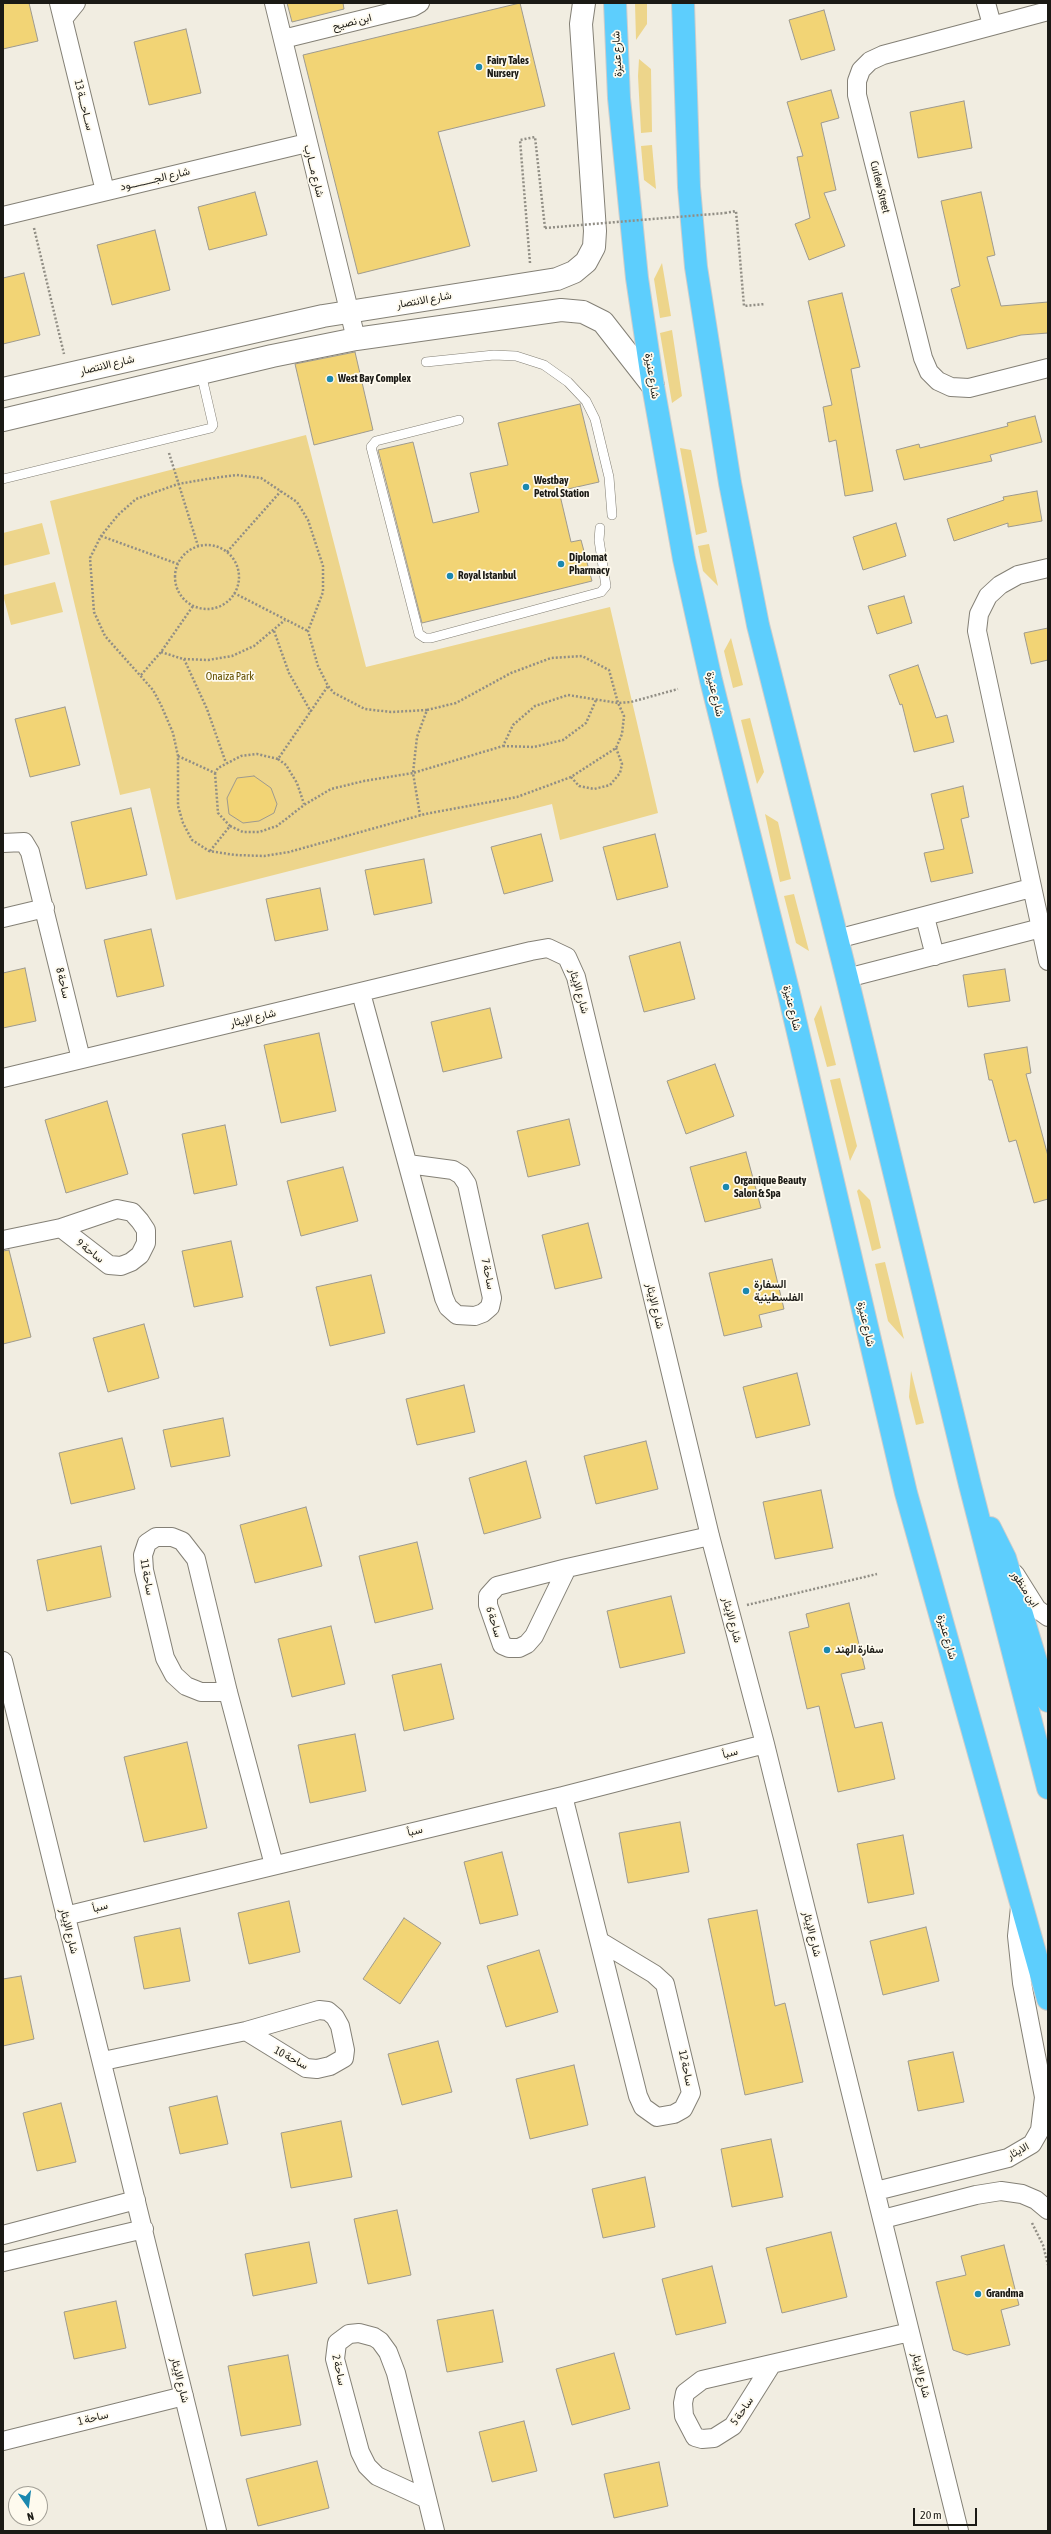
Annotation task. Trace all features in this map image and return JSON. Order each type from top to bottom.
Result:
[{"type":"highway","name":"شارع عنيزة","points":[[615,3],[620,106],[637,278],[653,386],[684,559],[711,680],[789,994],[906,1493],[1021,1898],[1048,1999]]},
{"type":"highway","points":[[683,3],[688,187],[696,267],[730,483],[758,625],[847,978],[970,1485],[1048,1788]]},
{"type":"highway","points":[[970,1485],[1005,1558],[1048,1701]]},
{"type":"street","name":"ســاحـــة 13","points":[[76,3],[61,11],[105,191]]},
{"type":"street","name":"شارع مـــارب","points":[[274,3],[348,312],[356,339]]},
{"type":"street","name":"ابن نصيح","points":[[283,39],[413,7],[420,3]]},
{"type":"street","name":"شارع الانتصار","points":[[3,389],[214,340],[348,312],[557,279],[574,272],[586,262],[594,247],[595,231],[581,24],[584,3]]},
{"type":"street","points":[[986,3],[992,25]]},
{"type":"street","name":"Curlew Street","points":[[1048,11],[883,55],[870,61],[861,70],[857,81],[858,95],[921,351],[929,372],[938,382],[951,387],[969,388],[1048,368]]},
{"type":"street","name":"شارع الجــــــــود","points":[[3,216],[307,143]]},
{"type":"street","points":[[3,420],[202,373],[356,339],[561,310],[574,310],[592,315],[603,322],[653,386]]},
{"type":"street","points":[[1048,568],[1018,575],[1000,584],[988,596],[979,614],[977,631],[1031,888],[1048,960]]},
{"type":"street","name":"ساحة 8","points":[[3,843],[17,840],[24,842],[28,847],[45,908],[81,1059]]},
{"type":"street","points":[[837,939],[1031,888]]},
{"type":"street","points":[[3,918],[45,908]]},
{"type":"street","points":[[925,917],[935,956]]},
{"type":"street","points":[[847,978],[1041,928]]},
{"type":"street","name":"شارع الإيثار","points":[[3,1078],[531,951],[548,948],[567,957],[576,977],[710,1536],[765,1744],[959,2531]]},
{"type":"street","name":"ساحة 7","points":[[361,993],[408,1164],[448,1308],[457,1315],[475,1316],[483,1313],[490,1307],[491,1291],[467,1184],[461,1175],[453,1170],[408,1164]]},
{"type":"street","points":[[3,1240],[61,1228]]},
{"type":"street","name":"ساحة 6","points":[[567,1568],[534,1636],[527,1644],[519,1648],[502,1646],[488,1605],[488,1596],[491,1590],[497,1586],[567,1568],[710,1536]]},
{"type":"street","name":"ساحة 11","points":[[228,1692],[202,1692],[186,1686],[174,1675],[165,1658],[144,1563],[147,1543],[156,1537],[172,1537],[182,1541],[196,1559],[228,1692],[274,1865]]},
{"type":"street","name":"ابن منظور","points":[[1005,1558],[1037,1609],[1048,1617]]},
{"type":"street","name":"شارع الإيثار","points":[[3,1661],[65,1916],[103,2062],[217,2531]]},
{"type":"street","name":"سبأ","points":[[65,1916],[562,1796],[765,1744]]},
{"type":"street","name":"ساحة 12","points":[[562,1796],[601,1942],[638,2096],[643,2107],[657,2117],[674,2114],[683,2109],[691,2093],[665,1984],[654,1974],[601,1942]]},
{"type":"street","name":"الايثار","points":[[876,2191],[1008,2158],[1032,2144],[1040,2130],[1044,2097],[1022,1983],[1017,1936],[1021,1898]]},
{"type":"street","name":"ساحة 10","points":[[103,2062],[246,2031],[319,2010],[328,2011],[335,2017],[340,2026],[345,2050],[344,2058],[330,2066],[317,2069],[306,2068],[246,2031]]},
{"type":"street","points":[[883,2219],[976,2195],[1001,2191],[1022,2194],[1042,2205]]},
{"type":"street","points":[[3,2236],[136,2200]]},
{"type":"street","points":[[3,2262],[144,2229]]},
{"type":"street","name":"ساحة 5","points":[[772,2364],[733,2426],[714,2438],[702,2439],[694,2436],[684,2416],[683,2403],[685,2393],[690,2388],[714,2376],[910,2332]]},
{"type":"street","name":"ساحة 2","points":[[427,2499],[376,2476],[367,2466],[360,2452],[335,2359],[337,2344],[349,2334],[359,2333],[374,2337],[380,2341],[388,2352],[396,2373],[435,2531]]},
{"type":"street","name":"ساحة 1","points":[[3,2441],[184,2396]]},
{"type":"lane","points":[[426,362],[494,355],[516,356],[544,365],[568,382],[586,401],[595,419],[609,477],[612,515]]},
{"type":"lane","points":[[3,479],[212,427],[202,373]]},
{"type":"lane","points":[[459,420],[376,441],[371,447],[419,634],[425,638],[431,638],[601,592],[606,586],[599,540],[600,528]]},
{"type":"path","points":[[530,266],[520,140],[535,137],[544,228],[736,211],[744,306],[765,304]]},
{"type":"path","points":[[30,209],[69,374]]},
{"type":"path","points":[[165,439],[198,546]]},
{"type":"path","points":[[236,475],[261,478],[297,502],[308,520],[323,566],[323,592],[308,631],[310,644],[328,686],[334,693],[365,709],[391,712],[427,710],[456,703],[511,673],[551,658],[582,656],[609,670],[618,703],[624,716],[622,734],[616,748],[571,777],[517,797],[420,815],[289,852],[264,856],[235,855],[209,851],[192,840],[183,823],[178,806],[178,756],[173,732],[161,705],[153,690],[141,675],[125,662],[105,636],[94,612],[90,558],[101,536],[118,515],[136,499],[178,484],[236,475]]},
{"type":"path","points":[[227,552],[281,491]]},
{"type":"path","points":[[101,536],[178,564]]},
{"type":"path","points":[[208,545],[227,552],[234,560],[238,571],[238,582],[234,593],[221,606],[202,608],[193,606],[179,592],[175,574],[178,564],[189,550],[198,546],[208,545]]},
{"type":"path","points":[[234,593],[308,631]]},
{"type":"path","points":[[141,675],[161,652],[193,606]]},
{"type":"path","points":[[161,652],[183,659],[208,660],[232,656],[254,646],[274,631],[285,620]]},
{"type":"path","points":[[274,631],[289,673],[311,712]]},
{"type":"path","points":[[183,659],[207,709],[226,763]]},
{"type":"path","points":[[278,759],[328,686]]},
{"type":"path","points":[[503,746],[513,726],[535,706],[568,695],[618,703],[631,702],[678,689]]},
{"type":"path","points":[[215,773],[218,813],[230,826],[243,832],[259,832],[277,826],[304,805],[331,789],[364,781],[413,773],[503,746],[534,747],[562,740],[586,723],[596,700]]},
{"type":"path","points":[[420,815],[413,773],[417,737],[427,710]]},
{"type":"path","points":[[571,777],[579,786],[594,789],[610,785],[620,773],[622,764],[616,748]]},
{"type":"path","points":[[215,773],[226,763],[241,756],[257,754],[278,759],[286,765],[298,783],[304,805]]},
{"type":"path","points":[[178,756],[215,773]]},
{"type":"path","points":[[209,851],[230,826]]},
{"type":"path","points":[[729,1610],[877,1574]]},
{"type":"path","points":[[1042,2205],[1030,2220],[1043,2245],[1048,2265]]},
{"type":"green space","points":[[635,3],[647,3],[647,24],[636,40]]},
{"type":"green space","points":[[639,59],[651,69],[652,132],[641,133],[638,76]]},
{"type":"green space","points":[[652,145],[656,189],[644,180],[641,146]]},
{"type":"green space","points":[[662,263],[671,316],[660,318],[654,279]]},
{"type":"green space","points":[[672,330],[682,396],[672,403],[660,333]]},
{"type":"green space","name":"Onaiza Park","points":[[306,435],[366,667],[610,607],[658,813],[560,840],[552,804],[176,900],[150,788],[120,795],[50,501]]},
{"type":"green space","points":[[680,448],[691,450],[707,532],[696,535]]},
{"type":"green space","points":[[42,523],[50,554],[3,566],[3,533]]},
{"type":"green space","points":[[709,544],[718,586],[703,571],[698,546]]},
{"type":"green space","points":[[55,582],[63,612],[11,625],[3,595]]},
{"type":"green space","points":[[731,638],[743,685],[733,688],[724,651]]},
{"type":"green space","points":[[750,718],[764,772],[757,784],[741,720]]},
{"type":"green space","points":[[765,814],[778,822],[791,879],[780,882]]},
{"type":"green space","points":[[794,894],[809,951],[796,943],[784,896]]},
{"type":"green space","points":[[821,1005],[836,1065],[827,1067],[814,1019]]},
{"type":"green space","points":[[840,1078],[857,1146],[850,1161],[830,1080]]},
{"type":"green space","points":[[859,1189],[870,1200],[881,1248],[872,1251],[857,1191]]},
{"type":"green space","points":[[885,1262],[904,1339],[888,1321],[875,1264]]},
{"type":"green space","points":[[911,1371],[924,1423],[916,1425],[909,1397]]},
{"type":"building","points":[[3,3],[29,3],[38,41],[3,49]]},
{"type":"building","points":[[287,3],[343,3],[344,9],[292,22]]},
{"type":"building","points":[[520,3],[545,106],[438,132],[470,246],[358,274],[303,55]]},
{"type":"building","points":[[824,10],[835,50],[801,60],[789,20]]},
{"type":"building","points":[[186,29],[201,93],[149,105],[134,42]]},
{"type":"building","points":[[831,90],[839,118],[821,123],[836,190],[824,193],[845,246],[809,260],[795,224],[810,218],[797,157],[803,156],[787,102]]},
{"type":"building","points":[[964,101],[972,148],[918,158],[910,112]]},
{"type":"building","points":[[255,192],[267,235],[209,250],[198,207]]},
{"type":"building","points":[[981,192],[995,255],[987,257],[1001,306],[1048,302],[1048,333],[1021,335],[967,349],[951,289],[960,286],[941,201]]},
{"type":"building","points":[[155,230],[170,290],[112,305],[97,245]]},
{"type":"building","points":[[24,273],[40,335],[3,344],[3,278]]},
{"type":"building","points":[[842,293],[860,367],[851,369],[873,491],[845,496],[836,440],[829,442],[823,407],[832,405],[808,301]]},
{"type":"building","name":"West Bay Complex","points":[[355,352],[373,430],[314,445],[295,364]]},
{"type":"building","points":[[580,404],[599,482],[559,491],[571,542],[581,540],[592,581],[422,623],[378,450],[413,442],[433,523],[479,512],[470,473],[508,465],[498,423]]},
{"type":"building","points":[[1035,416],[1042,442],[990,455],[992,461],[904,480],[896,450],[919,444],[920,448],[1008,426],[1007,423]]},
{"type":"building","points":[[1037,491],[1042,521],[1008,527],[1008,523],[954,541],[947,519],[1004,500],[1003,497]]},
{"type":"building","points":[[896,523],[906,556],[863,570],[853,537]]},
{"type":"building","points":[[904,596],[912,623],[877,634],[868,606]]},
{"type":"building","points":[[1048,628],[1048,660],[1031,664],[1024,633]]},
{"type":"building","points":[[918,665],[936,718],[947,715],[954,742],[914,752],[902,704],[900,705],[889,675]]},
{"type":"building","points":[[65,707],[80,765],[30,777],[15,719]]},
{"type":"building","points":[[254,776],[271,788],[277,804],[274,813],[259,821],[243,823],[229,814],[227,798],[237,778]]},
{"type":"building","points":[[963,786],[969,817],[961,819],[973,873],[931,882],[924,853],[944,849],[931,794]]},
{"type":"building","points":[[131,808],[147,875],[86,889],[71,822]]},
{"type":"building","points":[[541,834],[553,881],[504,894],[491,847]]},
{"type":"building","points":[[655,834],[668,887],[617,900],[603,847]]},
{"type":"building","points":[[424,859],[432,903],[374,915],[365,870]]},
{"type":"building","points":[[320,888],[328,930],[275,941],[266,899]]},
{"type":"building","points":[[151,929],[164,986],[117,997],[104,940]]},
{"type":"building","points":[[680,942],[695,999],[644,1012],[629,956]]},
{"type":"building","points":[[25,968],[36,1021],[3,1028],[3,973]]},
{"type":"building","points":[[1005,969],[1010,1001],[968,1007],[963,975]]},
{"type":"building","points":[[490,1008],[502,1058],[443,1072],[431,1022]]},
{"type":"building","points":[[319,1033],[336,1111],[281,1123],[264,1045]]},
{"type":"building","points":[[1027,1047],[1031,1073],[1026,1074],[1048,1156],[1048,1199],[1034,1203],[1016,1140],[1009,1142],[992,1080],[989,1080],[984,1054]]},
{"type":"building","points":[[715,1064],[734,1116],[686,1134],[667,1081]]},
{"type":"building","points":[[107,1101],[128,1174],[66,1193],[45,1120]]},
{"type":"building","points":[[569,1119],[580,1165],[528,1177],[517,1131]]},
{"type":"building","points":[[225,1125],[237,1185],[194,1194],[182,1134]]},
{"type":"building","name":"Organique Beauty Salon & Spa","points":[[746,1152],[761,1208],[705,1222],[690,1167]]},
{"type":"building","points":[[343,1167],[358,1221],[301,1236],[287,1181]]},
{"type":"building","points":[[588,1223],[602,1278],[555,1289],[542,1235]]},
{"type":"building","points":[[231,1241],[243,1297],[194,1307],[182,1251]]},
{"type":"building","points":[[9,1250],[31,1337],[3,1344],[3,1251]]},
{"type":"building","name":"السفارة الفلسطينية","points":[[772,1259],[784,1309],[759,1315],[762,1327],[724,1336],[709,1273]]},
{"type":"building","points":[[371,1275],[385,1333],[330,1346],[316,1287]]},
{"type":"building","points":[[144,1324],[159,1378],[108,1392],[93,1338]]},
{"type":"building","points":[[797,1373],[810,1425],[756,1438],[743,1387]]},
{"type":"building","points":[[464,1385],[475,1432],[417,1445],[406,1399]]},
{"type":"building","points":[[223,1418],[230,1456],[171,1467],[163,1430]]},
{"type":"building","points":[[122,1438],[135,1489],[71,1504],[59,1453]]},
{"type":"building","points":[[646,1441],[658,1489],[596,1504],[584,1456]]},
{"type":"building","points":[[526,1461],[541,1518],[484,1534],[469,1478]]},
{"type":"building","points":[[821,1490],[833,1548],[775,1559],[763,1502]]},
{"type":"building","points":[[306,1507],[322,1566],[255,1583],[240,1525]]},
{"type":"building","points":[[417,1542],[433,1609],[375,1623],[359,1556]]},
{"type":"building","points":[[101,1546],[111,1597],[47,1611],[37,1560]]},
{"type":"building","points":[[671,1596],[685,1653],[620,1668],[607,1611]]},
{"type":"building","points":[[849,1603],[865,1669],[841,1674],[855,1728],[882,1722],[895,1779],[838,1792],[819,1706],[807,1709],[789,1632],[809,1627],[806,1614]]},
{"type":"building","points":[[331,1626],[345,1684],[292,1697],[278,1639]]},
{"type":"building","points":[[441,1664],[454,1719],[404,1731],[392,1675]]},
{"type":"building","points":[[355,1734],[366,1791],[310,1803],[298,1745]]},
{"type":"building","points":[[187,1742],[207,1828],[144,1842],[124,1757]]},
{"type":"building","points":[[680,1822],[689,1872],[628,1883],[619,1833]]},
{"type":"building","points":[[903,1835],[914,1894],[868,1903],[857,1844]]},
{"type":"building","points":[[502,1852],[518,1915],[480,1924],[464,1862]]},
{"type":"building","points":[[289,1901],[300,1952],[249,1964],[238,1913]]},
{"type":"building","points":[[757,1910],[775,2006],[785,2003],[803,2082],[745,2095],[708,1919]]},
{"type":"building","points":[[404,1918],[441,1943],[400,2004],[363,1979]]},
{"type":"building","points":[[926,1927],[939,1981],[883,1995],[870,1941]]},
{"type":"building","points":[[180,1928],[190,1981],[144,1989],[134,1937]]},
{"type":"building","points":[[539,1950],[558,2012],[506,2027],[487,1966]]},
{"type":"building","points":[[21,1976],[34,2039],[3,2046],[3,1979]]},
{"type":"building","points":[[438,2041],[452,2092],[402,2105],[388,2054]]},
{"type":"building","points":[[953,2052],[964,2102],[918,2111],[908,2061]]},
{"type":"building","points":[[574,2065],[588,2125],[530,2139],[516,2079]]},
{"type":"building","points":[[217,2096],[228,2144],[180,2154],[169,2107]]},
{"type":"building","points":[[61,2103],[76,2162],[37,2171],[23,2113]]},
{"type":"building","points":[[341,2121],[352,2177],[291,2188],[281,2133]]},
{"type":"building","points":[[771,2139],[783,2197],[732,2207],[721,2149]]},
{"type":"building","points":[[645,2177],[655,2227],[603,2238],[592,2189]]},
{"type":"building","points":[[397,2210],[411,2275],[368,2284],[354,2219]]},
{"type":"building","points":[[831,2232],[847,2297],[782,2313],[766,2248]]},
{"type":"building","points":[[309,2242],[317,2283],[253,2296],[245,2254]]},
{"type":"building","name":"Grandma","points":[[1004,2245],[1019,2305],[1001,2310],[1010,2345],[967,2355],[953,2350],[936,2282],[966,2275],[961,2256]]},
{"type":"building","points":[[712,2266],[726,2323],[676,2335],[662,2279]]},
{"type":"building","points":[[116,2301],[126,2348],[74,2359],[64,2312]]},
{"type":"building","points":[[493,2310],[503,2362],[447,2372],[437,2320]]},
{"type":"building","points":[[614,2353],[630,2409],[572,2425],[556,2369]]},
{"type":"building","points":[[288,2355],[301,2425],[241,2436],[228,2366]]},
{"type":"building","points":[[524,2421],[537,2471],[492,2482],[479,2432]]},
{"type":"building","points":[[317,2461],[329,2508],[258,2526],[246,2479]]},
{"type":"building","points":[[659,2462],[668,2506],[614,2518],[604,2474]]},
{"type":"place","name":"Fairy Tales Nursery","points":[[479,67]]},
{"type":"place","name":"West Bay Complex","points":[[330,379]]},
{"type":"place","name":"Westbay Petrol Station","points":[[526,487]]},
{"type":"place","name":"Diplomat Pharmacy","points":[[561,564]]},
{"type":"place","name":"Royal Istanbul","points":[[450,576]]},
{"type":"place","name":"Organique Beauty Salon & Spa","points":[[726,1187]]},
{"type":"place","name":"السفارة الفلسطينية","points":[[746,1291]]},
{"type":"place","name":"سفارة الهند","points":[[827,1650]]},
{"type":"place","name":"Grandma","points":[[978,2294]]}]
